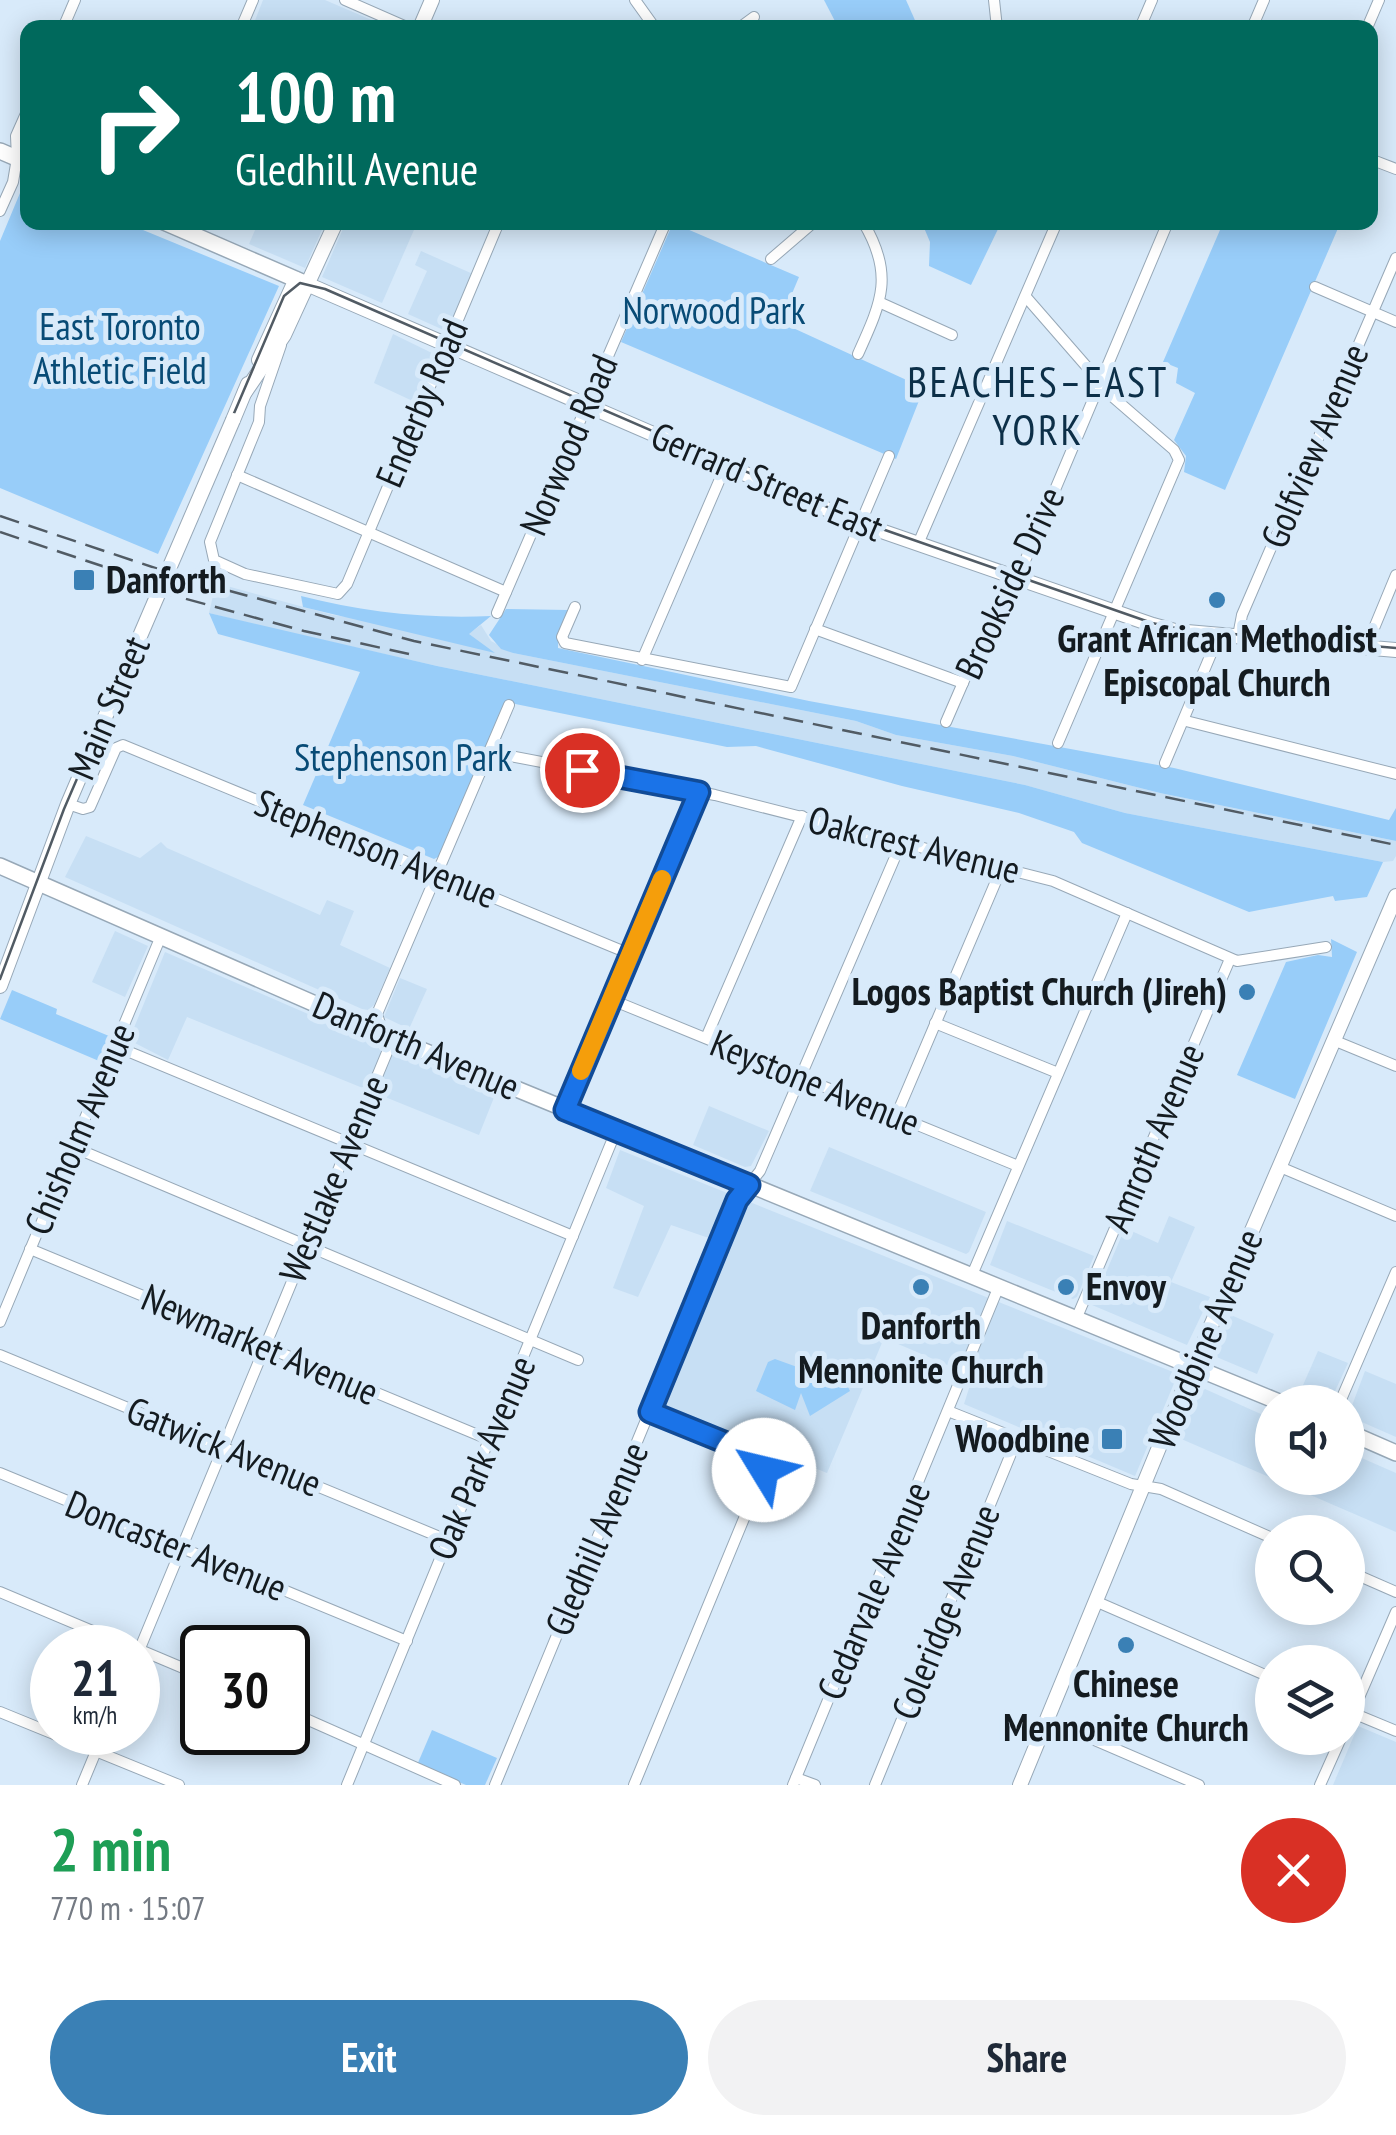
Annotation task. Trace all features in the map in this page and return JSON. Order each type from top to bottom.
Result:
[{"type":"main road","name":"Gerrard Street East","points":[[183,230],[861,524],[1114,612],[1163,628],[1396,650]]},
{"type":"main road","name":"Main Street","points":[[0,986],[68,804],[245,392],[332,230]]},
{"type":"main road","name":"Main Street","points":[[245,392],[284,335],[303,282]]},
{"type":"main road","name":"Danforth Avenue","points":[[0,866],[381,1033],[1255,1392]]},
{"type":"main road","name":"Woodbine Avenue","points":[[1020,1785],[1142,1486],[1396,896]]},
{"type":"main road","points":[[1365,1439],[1396,1453]]},
{"type":"street","points":[[345,0],[391,20]]},
{"type":"street","points":[[750,20],[754,17]]},
{"type":"street","points":[[20,127],[16,136],[20,152]]},
{"type":"street","points":[[0,211],[20,164]]},
{"type":"street","name":"Enderby Road","points":[[347,584],[497,230]]},
{"type":"street","name":"Norwood Road","points":[[498,613],[663,230]]},
{"type":"street","points":[[771,259],[805,230]]},
{"type":"street","points":[[858,354],[882,303],[879,259],[866,230]]},
{"type":"street","points":[[918,544],[1054,230]]},
{"type":"street","name":"Brookside Drive","points":[[946,722],[1006,585],[1022,568],[1165,230]]},
{"type":"street","name":"Golfview Avenue","points":[[1238,636],[1242,615],[1396,258]]},
{"type":"street","points":[[1315,287],[1396,322]]},
{"type":"street","points":[[1026,298],[1114,398],[1174,450],[1178,460],[1058,743]]},
{"type":"street","points":[[882,303],[952,335]]},
{"type":"street","name":"Main Street","points":[[284,335],[258,422],[210,542],[210,551],[223,566],[262,579],[332,594],[338,594],[347,584]]},
{"type":"street","points":[[574,607],[562,637],[565,642],[791,687],[889,456]]},
{"type":"street","points":[[642,660],[726,465]]},
{"type":"street","points":[[238,476],[506,592]]},
{"type":"street","points":[[1371,648],[1372,634],[1396,575]]},
{"type":"street","points":[[815,630],[963,683]]},
{"type":"street","points":[[1165,763],[1219,634]]},
{"type":"street","name":"Westlake Avenue","points":[[148,1625],[388,1050],[377,1014],[509,705]]},
{"type":"street","points":[[1186,720],[1396,774]]},
{"type":"street","name":"Main Street","points":[[68,804],[90,807],[116,748],[122,745]]},
{"type":"street","name":"Stephenson Avenue","points":[[122,745],[630,954]]},
{"type":"street","name":"Oakcrest Avenue","points":[[489,752],[699,792],[1053,881],[1230,959],[1253,960],[1326,947]]},
{"type":"street","points":[[565,1110],[699,792]]},
{"type":"street","points":[[706,1038],[802,816]]},
{"type":"street","name":"Gledhill Avenue","points":[[495,1785],[737,1200],[760,1170],[902,841]]},
{"type":"street","points":[[896,1116],[1002,868]]},
{"type":"street","points":[[972,1275],[1127,914]]},
{"type":"street","name":"Chisholm Avenue","points":[[0,1322],[160,936]]},
{"type":"street","name":"Amroth Avenue","points":[[1077,1317],[1230,959]]},
{"type":"street","name":"Keystone Avenue","points":[[612,1000],[1018,1166]]},
{"type":"street","points":[[934,1023],[1058,1073]]},
{"type":"street","points":[[1332,1040],[1396,1066]]},
{"type":"street","points":[[114,1046],[573,1236]]},
{"type":"street","name":"Oak Park Avenue","points":[[347,1785],[616,1130]]},
{"type":"street","points":[[73,1147],[578,1360]]},
{"type":"street","points":[[1280,1167],[1396,1216]]},
{"type":"street","name":"Newmarket Avenue","points":[[30,1249],[490,1440]]},
{"type":"street","points":[[1347,1385],[1396,1272]]},
{"type":"street","name":"Cedarvale Avenue","points":[[795,1781],[999,1286]]},
{"type":"street","name":"Gatwick Avenue","points":[[0,1355],[447,1540]]},
{"type":"street","points":[[948,1411],[1142,1486],[1161,1489],[1255,1530]]},
{"type":"street","points":[[634,1785],[764,1470],[764,1463],[751,1453],[650,1412]]},
{"type":"street","name":"Coleridge Avenue","points":[[875,1785],[1017,1440]]},
{"type":"street","name":"Doncaster Avenue","points":[[0,1473],[407,1641]]},
{"type":"street","points":[[1365,1578],[1396,1592]]},
{"type":"street","points":[[0,1592],[78,1625]]},
{"type":"street","points":[[1095,1601],[1255,1671]]},
{"type":"street","points":[[1365,1680],[1396,1612]]},
{"type":"street","points":[[0,1712],[30,1724]]},
{"type":"street","points":[[1048,1720],[1199,1785]]},
{"type":"street","points":[[310,1721],[454,1785]]},
{"type":"street","points":[[1365,1721],[1396,1732]]},
{"type":"street","points":[[82,1785],[95,1755]]},
{"type":"street","points":[[107,1755],[179,1785]]},
{"type":"street","points":[[1320,1785],[1333,1755]]},
{"type":"street","points":[[795,1781],[815,1785]]},
{"type":"shaded area","points":[[263,0],[325,0],[372,20],[255,20]]},
{"type":"shaded area","points":[[255,230],[322,230],[305,268],[249,244]]},
{"type":"shaded area","points":[[343,230],[414,230],[382,303],[322,277]]},
{"type":"shaded area","points":[[421,251],[473,274],[448,332],[408,314],[427,271],[415,265]]},
{"type":"shaded area","points":[[393,334],[434,354],[417,403],[374,383]]},
{"type":"shaded area","points":[[216,583],[333,615],[468,634],[481,625],[491,641],[513,653],[856,721],[896,735],[1013,756],[1160,793],[1396,841],[1396,856],[1393,861],[1383,862],[1125,813],[1025,785],[437,666],[261,626],[209,613]]},
{"type":"shaded area","points":[[86,836],[140,858],[161,842],[320,915],[327,900],[354,911],[340,945],[390,968],[374,1005],[362,1009],[65,877]]},
{"type":"shaded area","points":[[115,931],[148,946],[125,997],[92,982]]},
{"type":"shaded area","points":[[165,952],[495,1095],[479,1135],[187,1017],[168,1060],[129,1040]]},
{"type":"shaded area","points":[[400,978],[427,989],[409,1029],[384,1017]]},
{"type":"shaded area","points":[[709,1106],[769,1131],[751,1166],[693,1145]]},
{"type":"shaded area","points":[[829,1147],[986,1212],[969,1252],[810,1191]]},
{"type":"shaded area","points":[[620,1150],[1178,1374],[1135,1476],[964,1404],[973,1376],[884,1338],[827,1473],[664,1407],[729,1245],[671,1225],[638,1297],[613,1288],[644,1206],[606,1188]]},
{"type":"shaded area","points":[[1169,1216],[1195,1227],[1171,1282],[1210,1297],[1187,1345],[1092,1305],[1125,1228],[1158,1243]]},
{"type":"shaded area","points":[[1007,1221],[1094,1256],[1077,1297],[1073,1299],[990,1265]]},
{"type":"shaded area","points":[[1231,1315],[1274,1334],[1257,1374],[1214,1356]]},
{"type":"shaded area","points":[[1318,1351],[1348,1363],[1338,1385],[1303,1385]]},
{"type":"shaded area","points":[[1365,1371],[1396,1384],[1396,1437],[1365,1423],[1365,1385],[1360,1385]]},
{"type":"shaded area","points":[[1205,1389],[1255,1411],[1255,1471],[1179,1438],[1197,1394]]},
{"type":"shaded area","points":[[1365,1459],[1396,1473],[1396,1532],[1365,1519],[1365,1515],[1311,1495],[1365,1495]]},
{"type":"shaded area","points":[[1365,1729],[1396,1742],[1396,1785],[1333,1785],[1346,1755],[1365,1755]]},
{"type":"green space","points":[[824,0],[906,0],[915,20],[834,20]]},
{"type":"green space","name":"East Toronto Athletic Field","points":[[20,193],[20,230],[143,230],[279,286],[158,554],[0,488],[0,241]]},
{"type":"green space","name":"Norwood Park","points":[[670,230],[689,230],[799,277],[780,322],[924,388],[896,459],[621,342]]},
{"type":"green space","points":[[925,230],[998,230],[971,285],[929,266],[930,242]]},
{"type":"green space","points":[[1220,230],[1337,230],[1225,490],[1184,472],[1186,456],[1174,440],[1195,393],[1176,383],[1178,368],[1163,362]]},
{"type":"green space","points":[[301,596],[395,613],[491,616],[469,634],[495,653],[303,607]]},
{"type":"green space","points":[[506,609],[568,610],[558,648],[809,701],[1174,768],[1389,820],[1396,808],[1396,841],[1160,793],[1013,756],[896,735],[856,721],[513,653],[501,649],[489,635]]},
{"type":"green space","name":"Stephenson Park","points":[[209,613],[437,666],[1025,785],[1125,813],[1383,862],[1367,897],[1335,901],[1333,896],[1249,912],[1082,843],[1074,832],[1019,813],[756,746],[727,747],[506,702],[440,856],[434,859],[303,805],[360,672],[218,634]]},
{"type":"green space","points":[[1331,939],[1357,952],[1295,1099],[1237,1075],[1286,962],[1318,955],[1332,957]]},
{"type":"green space","points":[[12,990],[109,1036],[99,1061],[0,1019]]},
{"type":"green space","points":[[775,1359],[847,1385],[850,1391],[810,1416],[801,1393],[795,1410],[756,1391],[768,1362]]},
{"type":"green space","points":[[432,1730],[497,1758],[485,1785],[466,1785],[417,1765]]},
{"type":"tram line","points":[[0,979],[64,809],[284,296],[300,283],[325,289],[862,522],[1152,623],[1186,630],[1396,648]]},
{"type":"railway","points":[[0,516],[197,582],[414,641],[1396,845]]},
{"type":"railway","points":[[0,532],[171,589]]},
{"type":"railway","points":[[157,591],[304,631],[409,654]]},
{"type":"slow traffic","points":[[581,1071],[662,879]]},
{"type":"place","name":"Danforth","points":[[84,580]]},
{"type":"place","name":"Grant African Methodist Episcopal Church","points":[[1217,600]]},
{"type":"place","name":"Logos Baptist Church (Jireh)","points":[[1247,992]]},
{"type":"place","name":"Danforth Mennonite Church","points":[[921,1287]]},
{"type":"place","name":"Envoy","points":[[1066,1287]]},
{"type":"place","name":"Woodbine","points":[[1112,1439]]},
{"type":"place","name":"Chinese Mennonite Church","points":[[1126,1645]]},
{"type":"district","name":"BEACHES–EAST YORK","points":[[1038,406]]},
{"type":"route","points":[[582,770],[699,792],[565,1110],[749,1185],[737,1200],[650,1412],[751,1453],[764,1463],[764,1470]]}]
